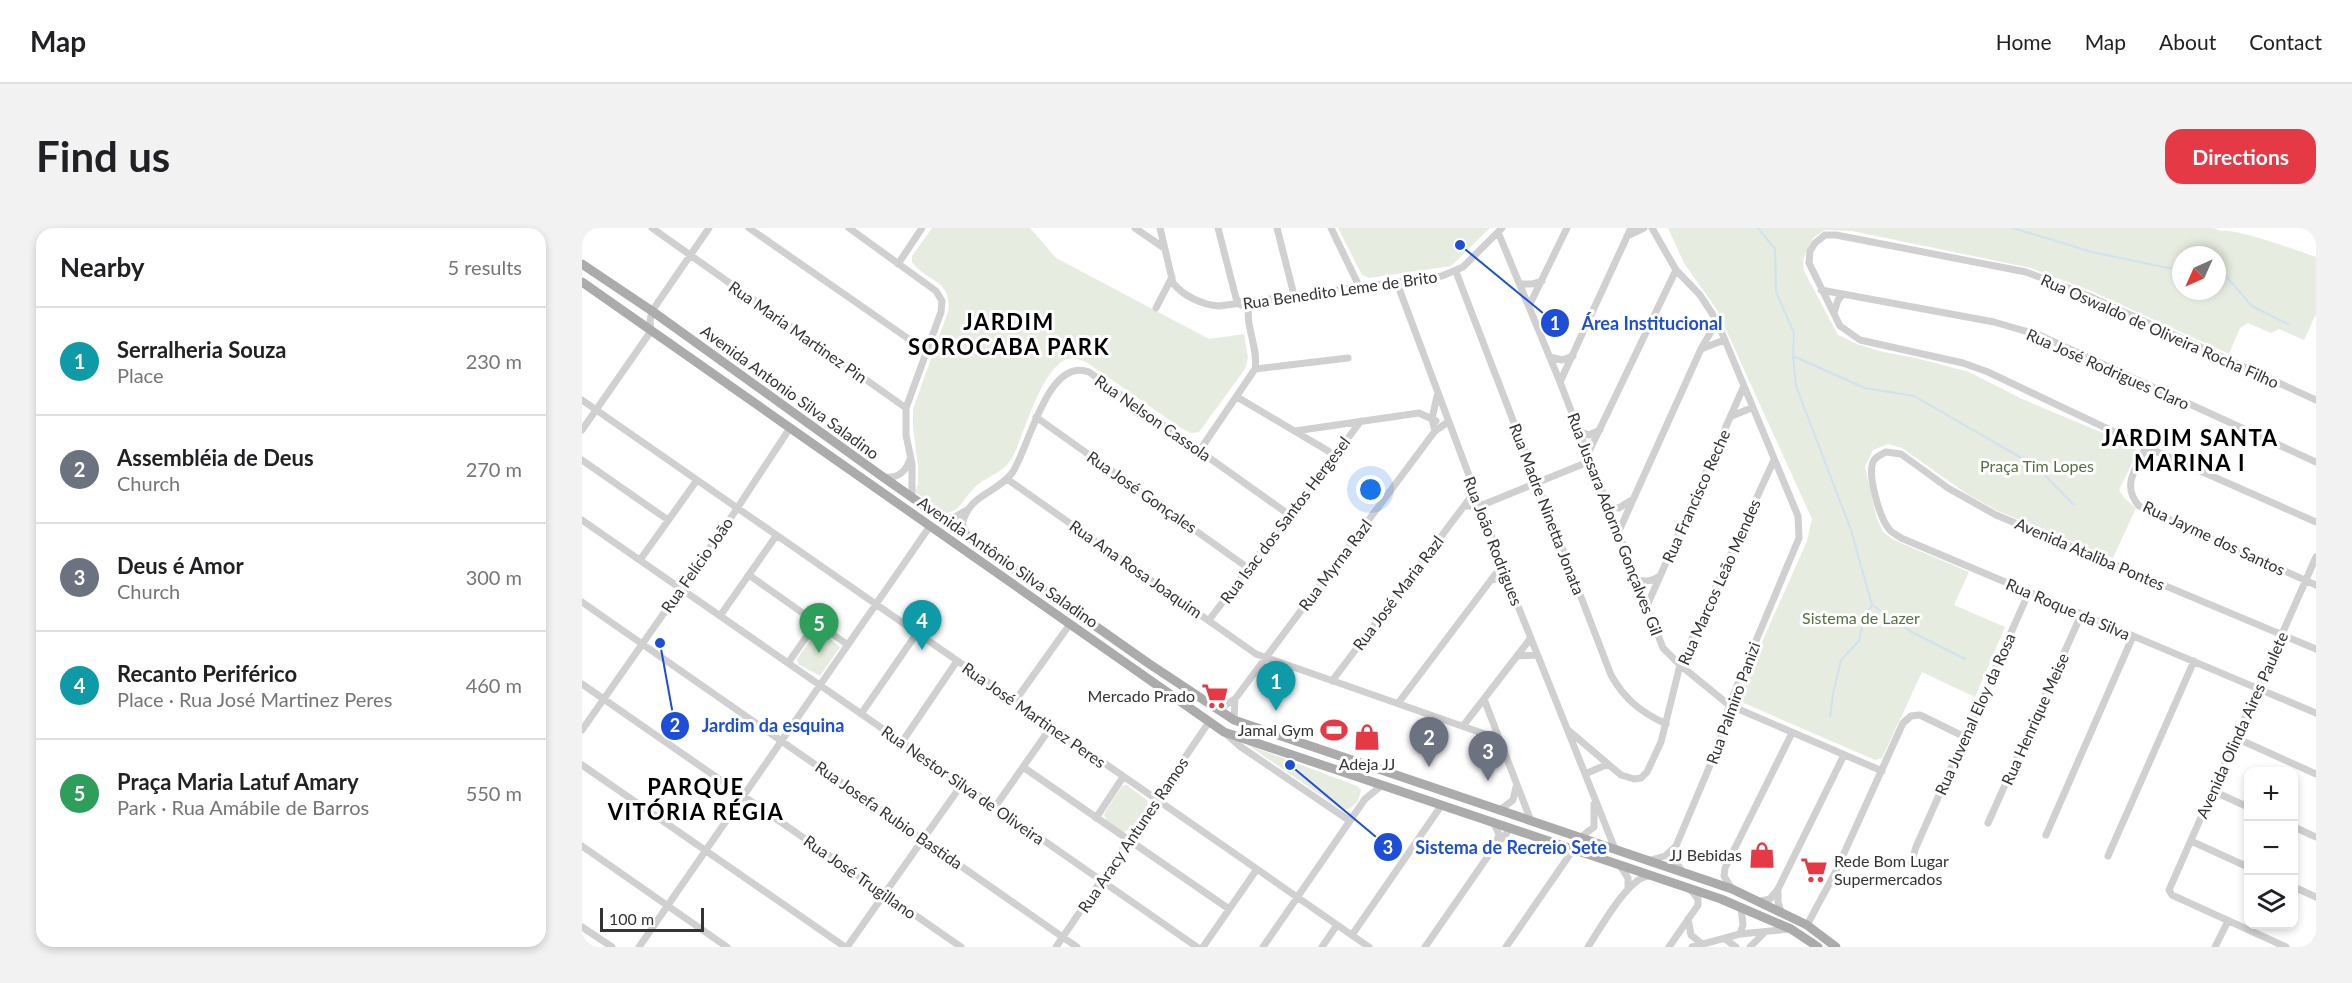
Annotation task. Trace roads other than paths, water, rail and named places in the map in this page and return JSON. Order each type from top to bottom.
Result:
[{"type":"main road","name":"Avenida Antonio Silva Saladino","points":[[582,264],[652,311],[912,496]]},
{"type":"main road","points":[[582,282],[651,331]]},
{"type":"main road","name":"Avenida Antônio Silva Saladino","points":[[651,331],[1224,732],[1366,781]]},
{"type":"main road","points":[[790,428],[804,427],[856,458]]},
{"type":"main road","name":"Avenida Antônio Silva Saladino","points":[[912,496],[1234,720],[1501,812]]},
{"type":"main road","points":[[1355,763],[1366,773],[1366,781],[1742,907],[1791,929],[1818,947]]},
{"type":"main road","points":[[1501,812],[1734,890],[1807,925],[1836,947]]},
{"type":"main road","points":[[1501,812],[1508,829]]},
{"type":"main road","points":[[1573,850],[1586,844],[1635,860],[1649,860]]},
{"type":"main road","points":[[1734,890],[1742,907]]},
{"type":"street","name":"Rua Maria Martinez Pin","points":[[652,228],[906,408]]},
{"type":"street","points":[[582,430],[651,331],[652,311],[709,228]]},
{"type":"street","points":[[750,228],[926,351]]},
{"type":"street","points":[[898,264],[922,228]]},
{"type":"street","points":[[1135,228],[1144,230],[1164,248]]},
{"type":"street","points":[[1160,228],[1172,277],[1177,288],[1163,295]]},
{"type":"street","points":[[1218,228],[1239,304]]},
{"type":"street","points":[[1277,228],[1294,296]]},
{"type":"street","points":[[1331,228],[1359,286]]},
{"type":"street","points":[[1529,306],[1567,228]]},
{"type":"street","points":[[1560,382],[1629,232],[1644,228]]},
{"type":"street","points":[[1652,228],[1676,270],[1700,295],[1717,321],[1774,460],[1773,482]]},
{"type":"street","points":[[852,229],[936,291],[942,301],[941,312],[906,408],[906,435],[910,456],[912,496]]},
{"type":"street","name":"Rua Benedito Leme de Brito","points":[[1177,288],[1210,306],[1239,304],[1249,306],[1294,296],[1397,283],[1456,272],[1500,230]]},
{"type":"street","name":"Rua Jussara Adorno Gonçalves Gil","points":[[1500,230],[1663,648],[1729,705],[1882,771]]},
{"type":"street","name":"Rua Oswaldo de Oliveira Rocha Filho","points":[[1821,290],[1809,263],[1810,251],[1815,243],[1825,235],[1836,235],[2026,272],[2089,296],[2316,400]]},
{"type":"street","points":[[1464,506],[1480,506],[1583,464],[1588,458],[1676,270]]},
{"type":"street","name":"Rua Madre Ninetta Jonata","points":[[1456,272],[1611,675],[1633,705],[1666,724]]},
{"type":"street","points":[[1156,308],[1172,277]]},
{"type":"street","points":[[1520,284],[1527,285],[1542,281]]},
{"type":"street","name":"Rua João Rodrigues","points":[[1397,283],[1438,393],[1445,424],[1480,506],[1530,639],[1615,849]]},
{"type":"street","points":[[1821,290],[1840,326],[1860,340],[1963,363],[2316,522]]},
{"type":"street","name":"Rua José Rodrigues Claro","points":[[1821,290],[1994,322],[2039,335],[2316,462]]},
{"type":"street","points":[[1834,315],[1838,300],[1843,294]]},
{"type":"street","points":[[1200,450],[1255,369],[1257,356],[1249,306]]},
{"type":"street","points":[[1618,533],[1701,349],[1717,321]]},
{"type":"street","points":[[1701,349],[1724,340]]},
{"type":"street","points":[[1550,357],[1562,360],[1573,356]]},
{"type":"street","points":[[1255,369],[1348,358]]},
{"type":"street","name":"Rua Nelson Cassola","points":[[942,517],[957,516],[969,509],[979,497],[1007,478],[1014,469],[1036,417],[1062,376],[1082,369],[1288,514]]},
{"type":"street","name":"Rua Francisco Reche","points":[[1646,608],[1743,388]]},
{"type":"street","points":[[1438,393],[1432,419],[1435,431],[1451,434]]},
{"type":"street","points":[[1237,397],[1335,455]]},
{"type":"street","name":"Rua José Martinez Peres","points":[[582,400],[1369,947]]},
{"type":"street","points":[[1295,431],[1419,413],[1436,402]]},
{"type":"street","name":"Rua Francisco Reche","points":[[1732,416],[1751,408]]},
{"type":"street","points":[[1419,413],[1445,424]]},
{"type":"street","name":"Rua José Gonçales","points":[[1036,417],[1248,568]]},
{"type":"street","name":"Rua Isac dos Santos Hergesel","points":[[1209,620],[1361,421]]},
{"type":"street","name":"Rua Myrna Razl","points":[[1235,699],[1435,431],[1445,424]]},
{"type":"street","name":"Rua Felício João","points":[[582,730],[790,428]]},
{"type":"street","points":[[1308,439],[1311,428]]},
{"type":"street","points":[[1578,431],[1588,435],[1600,430]]},
{"type":"street","name":"Rua Jayme dos Santos","points":[[2146,447],[2129,482],[2131,496],[2139,506],[2316,585]]},
{"type":"street","name":"Avenida Ataliba Pontes","points":[[1874,460],[1886,452],[1901,454],[1948,488],[1996,514],[2316,649]]},
{"type":"street","points":[[883,477],[893,477],[901,473],[906,469],[910,456]]},
{"type":"street","points":[[582,460],[668,520]]},
{"type":"street","name":"Rua Marcos Leão Mendes","points":[[1566,728],[1628,778],[1641,778],[1647,772],[1656,756],[1666,724],[1680,665],[1773,482],[1774,460]]},
{"type":"street","name":"Rua Roque da Silva","points":[[1874,460],[1871,469],[1872,481],[1884,520],[1890,531],[2081,615],[2316,713]]},
{"type":"street","name":"Rua Ana Rosa Joaquim","points":[[1007,478],[1265,658],[1399,702],[1499,739]]},
{"type":"street","points":[[640,560],[697,480]]},
{"type":"street","name":"Rua Palmiro Panizi","points":[[1676,846],[1719,744],[1729,705],[1799,538],[1798,516],[1773,482]]},
{"type":"street","name":"Rua José Maria Razl","points":[[1332,681],[1474,492]]},
{"type":"street","points":[[1607,506],[1619,508],[1626,506],[1632,499]]},
{"type":"street","points":[[968,535],[963,524],[969,509]]},
{"type":"street","name":"Rua Nestor Silva de Oliveira","points":[[582,520],[1197,947]]},
{"type":"street","points":[[639,947],[930,526]]},
{"type":"street","points":[[720,616],[776,536]]},
{"type":"street","name":"Avenida Olinda Aires Paulete","points":[[2228,921],[2170,892],[2235,738],[2316,557]]},
{"type":"street","points":[[1399,702],[1502,566]]},
{"type":"street","points":[[749,575],[848,645]]},
{"type":"street","name":"Rua Francisco Reche","points":[[1635,579],[1653,581],[1660,576]]},
{"type":"street","points":[[1491,580],[1507,578]]},
{"type":"street","name":"Rua Juvenal Eloy da Rosa","points":[[1911,864],[2029,592]]},
{"type":"street","name":"Rua Josefa Rubio Bastida","points":[[582,602],[1077,947]]},
{"type":"street","name":"Rua Henrique Meise","points":[[1988,823],[2081,615]]},
{"type":"street","points":[[788,663],[816,622]]},
{"type":"street","points":[[1015,701],[1070,624]]},
{"type":"street","points":[[861,714],[916,633]]},
{"type":"street","points":[[2046,835],[2133,636]]},
{"type":"street","points":[[1464,726],[1530,639]]},
{"type":"street","points":[[1517,656],[1537,655]]},
{"type":"street","points":[[902,742],[957,661]]},
{"type":"street","points":[[2108,856],[2194,661]]},
{"type":"street","name":"Rua José Trugillano","points":[[582,684],[961,947]]},
{"type":"street","points":[[1214,708],[1222,707],[1235,699]]},
{"type":"street","points":[[1234,720],[1235,699]]},
{"type":"street","points":[[1484,699],[1531,821]]},
{"type":"street","points":[[1807,925],[1835,873],[1903,723],[1911,716],[1920,715],[1965,737]]},
{"type":"street","name":"Rua Aracy Antunes Ramos","points":[[1056,947],[1209,722]]},
{"type":"street","points":[[994,807],[1051,727]]},
{"type":"street","points":[[1224,732],[1241,747],[1350,821]]},
{"type":"street","points":[[1734,890],[1724,876],[1725,868],[1792,733]]},
{"type":"street","points":[[2235,738],[2316,774]]},
{"type":"street","points":[[1761,901],[1770,899],[1778,889],[1844,755]]},
{"type":"street","points":[[1585,774],[1608,764]]},
{"type":"street","points":[[582,765],[846,947],[962,784]]},
{"type":"street","points":[[1023,767],[1229,909]]},
{"type":"street","points":[[1096,818],[1124,777]]},
{"type":"street","points":[[1365,799],[1366,781]]},
{"type":"street","points":[[1501,812],[1514,800],[1516,782]]},
{"type":"street","points":[[1263,947],[1365,799],[1381,786]]},
{"type":"street","points":[[2213,791],[2244,805]]},
{"type":"street","name":"Rua João Rodrigues","points":[[1581,837],[1594,827],[1594,799]]},
{"type":"street","points":[[1352,935],[1441,806]]},
{"type":"street","points":[[1494,824],[1499,834],[1495,846]]},
{"type":"street","points":[[1425,947],[1508,829]]},
{"type":"street","points":[[2298,829],[2316,837]]},
{"type":"street","points":[[1501,840],[1518,832]]},
{"type":"street","points":[[2191,841],[2244,865]]},
{"type":"street","points":[[582,846],[727,947]]},
{"type":"street","points":[[1649,860],[1665,856],[1676,846]]},
{"type":"street","points":[[1676,846],[1675,861],[1683,873]]},
{"type":"street","points":[[1506,947],[1573,850]]},
{"type":"street","points":[[1621,866],[1628,878],[1628,889]]},
{"type":"street","points":[[1203,947],[1257,869]]},
{"type":"street","points":[[1588,947],[1628,889],[1643,877],[1648,876]]},
{"type":"street","points":[[1778,889],[1777,898],[1781,911]]},
{"type":"street","points":[[2298,889],[2316,897]]},
{"type":"street","points":[[1669,947],[1698,902],[1691,890]]},
{"type":"street","points":[[1740,934],[1743,925],[1742,907]]},
{"type":"street","points":[[1688,920],[1691,935],[1702,944]]},
{"type":"street","points":[[2215,947],[2228,921],[2281,946]]},
{"type":"street","points":[[1322,947],[1337,925]]},
{"type":"street","points":[[582,927],[612,947]]},
{"type":"street","points":[[1692,947],[1740,934],[1791,929]]},
{"type":"street","points":[[1750,947],[1756,938],[1767,931]]},
{"type":"street","points":[[1725,939],[1736,947]]},
{"type":"waterway","points":[[1758,228],[1775,249],[1776,292],[1794,333],[1793,356],[1796,386],[1851,530],[1872,605],[1910,631],[1965,659]]},
{"type":"waterway","points":[[2013,228],[2092,252],[2172,268]]},
{"type":"waterway","points":[[2226,276],[2252,306],[2288,324]]},
{"type":"waterway","points":[[1793,356],[1865,388],[1914,396],[2037,467],[2074,505]]},
{"type":"waterway","points":[[1830,716],[1841,660],[1859,641],[1864,619],[1872,605]]},
{"type":"place","name":"Área Institucional","points":[[1460,245]]},
{"type":"place","name":"Jardim da esquina","points":[[660,643]]},
{"type":"place","name":"Recanto Periférico","points":[[922,650]]},
{"type":"place","name":"Praça Maria Latuf Amary","points":[[819,653]]},
{"type":"place","name":"Mercado Prado","points":[[1215,696]]},
{"type":"place","name":"Serralheria Souza","points":[[1276,711]]},
{"type":"place","name":"Jamal Gym","points":[[1334,730]]},
{"type":"place","name":"Adeja JJ","points":[[1367,737]]},
{"type":"place","name":"Sistema de Recreio Sete","points":[[1290,765]]},
{"type":"place","name":"Assembléia de Deus","points":[[1429,767]]},
{"type":"place","name":"Deus é Amor","points":[[1488,781]]},
{"type":"place","name":"JJ Bebidas","points":[[1762,855]]},
{"type":"place","name":"Rede Bom Lugar Supermercados","points":[[1814,870]]},
{"type":"district","name":"JARDIM SOROCABA PARK","points":[[1009,334]]},
{"type":"district","name":"JARDIM SANTA MARINA I","points":[[2190,450]]},
{"type":"district","name":"PARQUE VITÓRIA RÉGIA","points":[[696,800]]},
{"type":"park label","name":"Praça Tim Lopes","points":[[2037,466]]},
{"type":"park label","name":"Sistema de Lazer","points":[[1861,618]]}]
